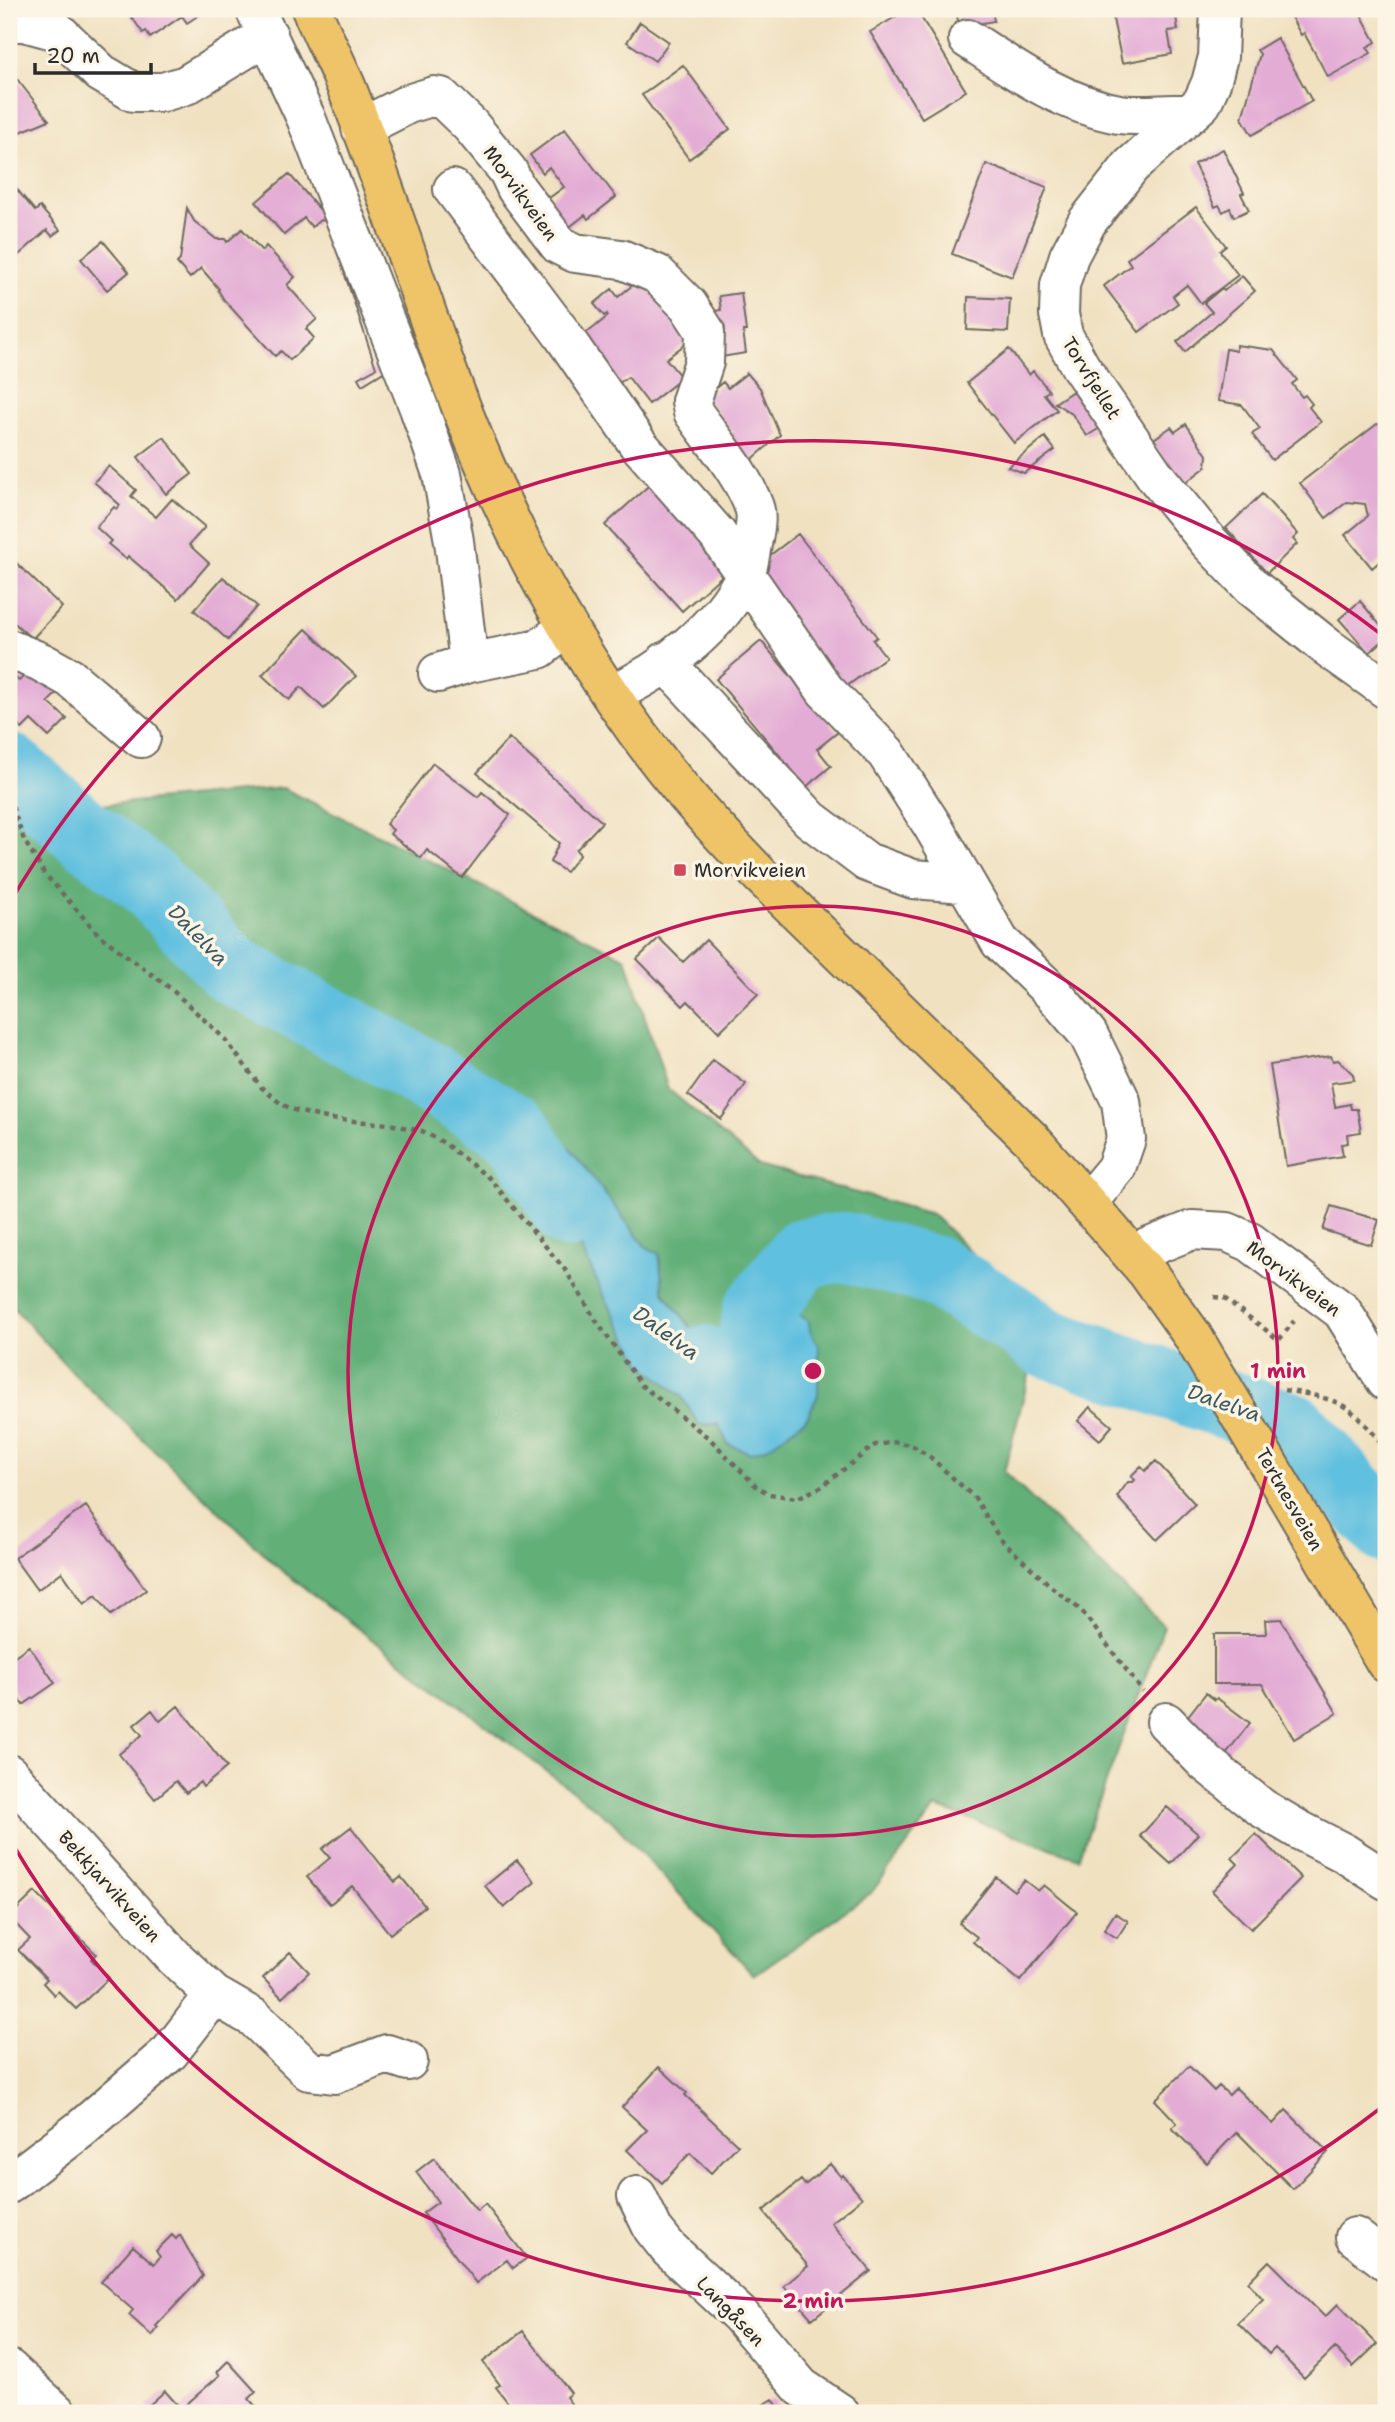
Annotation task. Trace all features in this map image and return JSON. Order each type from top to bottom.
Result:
[{"type":"main road","points":[[311,9],[361,128],[471,432],[530,561],[611,694],[681,788],[721,834],[1031,1139],[1132,1254]]},
{"type":"main road","name":"Tertnesveien","points":[[1132,1254],[1192,1335],[1386,1663]]},
{"type":"street","name":"Torvfjellet","points":[[1220,9],[1218,57],[1202,103],[1131,166],[1087,222],[1069,256],[1060,285],[1059,314],[1063,335],[1080,366],[1156,477],[1208,541],[1252,587],[1386,690]]},
{"type":"street","points":[[9,22],[24,22],[57,32],[101,73],[134,92],[163,92],[186,85],[262,22],[310,130],[419,408],[442,474],[454,541],[454,668],[538,649],[568,627]]},
{"type":"street","points":[[968,39],[1052,91],[1087,107],[1122,114],[1190,114]]},
{"type":"street","name":"Morvikveien","points":[[361,128],[408,104],[434,96],[441,97],[470,125],[508,171],[516,188],[559,245],[575,253],[621,259],[657,274],[688,305],[705,331],[704,362],[691,401],[693,412],[739,478],[755,509],[755,530],[746,573],[729,604],[711,626],[665,662],[611,694]]},
{"type":"street","points":[[453,189],[562,334],[638,444],[717,534],[746,573],[825,690],[886,753],[932,825],[1000,942],[1053,993],[1088,1034],[1121,1101],[1126,1139],[1116,1168],[1088,1202]]},
{"type":"street","points":[[9,649],[41,662],[69,678],[141,738]]},
{"type":"street","points":[[665,662],[810,819],[867,862],[913,879],[965,883]]},
{"type":"street","name":"Morvikveien","points":[[1132,1254],[1192,1230],[1227,1232],[1250,1242],[1342,1311],[1386,1381]]},
{"type":"street","points":[[1166,1723],[1206,1763],[1262,1808],[1345,1853],[1386,1881]]},
{"type":"street","name":"Bekkjarvikveien","points":[[9,1774],[175,1958],[214,1995],[254,2018],[309,2071],[334,2074],[387,2054],[408,2061]]},
{"type":"street","points":[[9,2184],[81,2129],[170,2052],[214,1995]]},
{"type":"street","name":"Langåsen","points":[[637,2196],[653,2229],[669,2249],[739,2314],[801,2387],[840,2413]]},
{"type":"street","points":[[1355,2237],[1386,2260]]},
{"type":"street","points":[[9,2369],[57,2413]]},
{"type":"path","points":[[9,797],[24,840],[44,873],[71,904],[99,935],[170,988],[216,1031],[261,1087],[281,1104],[330,1119],[389,1124],[422,1131],[444,1143],[490,1179],[566,1271],[595,1319],[642,1385],[710,1439],[756,1486],[769,1494],[797,1498],[821,1488],[875,1445],[896,1442],[913,1446],[930,1457],[975,1499],[1000,1539],[1081,1611],[1166,1723]]},
{"type":"path","points":[[1211,1297],[1224,1298],[1279,1340],[1296,1319],[1300,1318]]},
{"type":"path","points":[[1284,1390],[1334,1401],[1347,1408],[1368,1427],[1386,1449]]},
{"type":"green space","points":[[283,788],[626,958],[668,1089],[760,1166],[932,1214],[1005,1285],[1033,1360],[1004,1472],[1164,1626],[1078,1858],[936,1807],[871,1893],[754,1975],[611,1820],[282,1571],[74,1374],[9,1303],[9,818],[36,811]],"holes":[[[570,1148],[645,1246],[659,1254],[663,1291],[712,1355],[728,1350],[743,1324],[758,1311],[775,1313],[728,1444],[719,1424],[699,1425],[681,1396],[642,1364],[602,1292],[573,1230],[536,1193],[520,1168],[505,1152]]]},
{"type":"water","points":[[531,1124],[570,1148],[645,1246],[659,1254],[663,1291],[712,1355],[728,1350],[743,1324],[758,1311],[799,1315],[809,1321],[810,1331],[819,1346],[818,1395],[807,1418],[769,1447],[750,1453],[728,1444],[718,1424],[699,1425],[681,1396],[642,1364],[602,1292],[573,1230],[536,1193],[520,1168],[505,1152],[517,1131]]},
{"type":"building","points":[[126,9],[205,11],[187,23],[182,16],[150,38],[146,31],[143,33]]},
{"type":"building","points":[[909,9],[916,9],[966,91],[922,118],[870,32]]},
{"type":"building","points":[[956,9],[992,9],[994,21],[959,27]]},
{"type":"building","points":[[1111,9],[1175,9],[1178,30],[1168,31],[1172,54],[1122,63]]},
{"type":"building","points":[[1348,9],[1351,13],[1358,9],[1376,42],[1367,47],[1371,53],[1328,77],[1304,33],[1301,35],[1291,17],[1295,15],[1292,11]]},
{"type":"building","points":[[640,22],[669,42],[655,61],[627,42]]},
{"type":"building","points":[[1277,38],[1312,101],[1252,135],[1242,118],[1260,54],[1257,50]]},
{"type":"building","points":[[683,65],[730,129],[689,159],[642,95]]},
{"type":"building","points":[[10,70],[49,120],[11,136],[9,132]]},
{"type":"building","points":[[565,129],[616,197],[588,219],[585,215],[562,233],[541,204],[564,187],[549,167],[543,173],[530,155]]},
{"type":"building","points":[[1223,149],[1249,210],[1234,217],[1230,208],[1223,212],[1219,205],[1215,207],[1194,164]]},
{"type":"building","points":[[986,164],[1047,187],[1012,277],[952,254]]},
{"type":"building","points":[[289,174],[322,212],[333,213],[385,371],[362,385],[358,378],[376,368],[327,221],[320,220],[312,227],[304,218],[284,235],[256,202]]},
{"type":"building","points":[[9,180],[35,211],[40,207],[60,230],[52,236],[47,230],[12,261],[9,257]]},
{"type":"building","points":[[1196,207],[1226,246],[1220,251],[1238,275],[1201,303],[1187,285],[1173,296],[1178,303],[1139,332],[1104,286],[1131,265],[1127,259]]},
{"type":"building","points":[[187,208],[194,221],[216,239],[225,239],[227,242],[242,229],[262,251],[266,246],[295,277],[287,285],[317,319],[306,329],[314,338],[290,360],[281,351],[275,356],[224,300],[219,289],[201,268],[190,278],[177,263],[180,260]]},
{"type":"building","points":[[103,241],[129,272],[107,290],[81,259]]},
{"type":"building","points":[[644,276],[693,338],[666,359],[682,378],[649,404],[628,377],[610,389],[577,337],[608,316],[604,316],[594,304],[612,289],[618,297]]},
{"type":"building","points":[[1242,276],[1255,291],[1185,352],[1177,342],[1212,312],[1204,303]]},
{"type":"building","points":[[741,293],[746,353],[715,358],[709,312],[721,310],[719,296]]},
{"type":"building","points":[[968,297],[1010,299],[1008,332],[967,330]]},
{"type":"building","points":[[1236,345],[1273,350],[1297,380],[1292,384],[1302,397],[1305,395],[1312,404],[1309,407],[1321,422],[1272,460],[1252,434],[1260,429],[1242,405],[1218,401],[1226,349],[1236,351]]},
{"type":"building","points":[[1009,349],[1029,375],[1033,371],[1049,391],[1044,394],[1057,410],[1014,443],[967,383]]},
{"type":"building","points":[[747,373],[760,388],[780,435],[748,463],[727,439],[733,433],[705,397],[723,382],[728,388]]},
{"type":"building","points":[[1073,391],[1083,406],[1088,403],[1103,426],[1087,436],[1072,414],[1055,403]]},
{"type":"building","points":[[1186,424],[1207,455],[1206,467],[1182,485],[1151,441],[1171,427],[1175,432]]},
{"type":"building","points":[[1377,424],[1386,426],[1386,556],[1372,568],[1345,535],[1368,516],[1365,504],[1347,502],[1326,518],[1300,483]]},
{"type":"building","points":[[164,437],[192,474],[166,494],[138,457]]},
{"type":"building","points":[[1045,437],[1055,450],[1024,473],[1008,467]]},
{"type":"building","points":[[109,466],[136,490],[131,496],[156,517],[172,499],[205,527],[189,545],[209,563],[178,599],[128,556],[126,559],[108,544],[111,541],[96,527],[114,507],[117,509],[120,505],[94,482]]},
{"type":"building","points":[[656,479],[733,566],[682,611],[605,525]]},
{"type":"building","points":[[1262,494],[1298,534],[1293,539],[1297,544],[1267,573],[1226,528]]},
{"type":"building","points":[[798,534],[877,637],[873,640],[886,657],[843,689],[752,569]]},
{"type":"building","points":[[9,556],[62,607],[32,639],[9,618]]},
{"type":"building","points":[[223,577],[257,606],[228,640],[194,610]]},
{"type":"building","points":[[1360,601],[1386,632],[1386,638],[1369,653],[1339,619]]},
{"type":"building","points":[[306,629],[356,676],[324,709],[301,687],[289,700],[262,675]]},
{"type":"building","points":[[761,641],[838,732],[817,749],[831,766],[806,787],[716,679]]},
{"type":"building","points":[[33,667],[59,691],[48,702],[67,719],[49,737],[31,720],[22,729],[9,717],[9,680],[13,676],[19,681]]},
{"type":"building","points":[[509,738],[602,822],[576,850],[580,854],[566,872],[550,862],[559,843],[477,773]]},
{"type":"building","points":[[433,763],[478,797],[482,792],[510,815],[462,878],[427,850],[421,858],[390,834],[393,830],[386,824]]},
{"type":"building","points":[[659,938],[683,962],[706,940],[758,994],[719,1032],[688,1001],[683,1006],[637,959]]},
{"type":"building","points":[[1331,1056],[1333,1061],[1338,1060],[1353,1074],[1354,1080],[1331,1083],[1335,1107],[1350,1104],[1351,1109],[1357,1109],[1361,1132],[1347,1134],[1348,1143],[1341,1144],[1343,1156],[1286,1166],[1270,1065]]},
{"type":"building","points":[[713,1060],[746,1084],[721,1119],[688,1095]]},
{"type":"building","points":[[1331,1206],[1379,1220],[1371,1245],[1323,1230]]},
{"type":"building","points":[[1090,1407],[1112,1426],[1100,1440],[1078,1421]]},
{"type":"building","points":[[1156,1461],[1195,1504],[1157,1540],[1117,1497],[1128,1482],[1135,1480],[1131,1476],[1141,1466],[1145,1471]]},
{"type":"building","points":[[86,1506],[146,1590],[111,1615],[96,1595],[84,1604],[62,1572],[37,1590],[14,1558]]},
{"type":"building","points":[[1281,1619],[1337,1713],[1294,1739],[1262,1684],[1214,1684],[1214,1634],[1266,1634],[1265,1620]]},
{"type":"building","points":[[29,1646],[55,1683],[23,1705],[9,1685],[9,1660]]},
{"type":"building","points":[[1206,1693],[1250,1723],[1225,1755],[1184,1721]]},
{"type":"building","points":[[178,1706],[227,1767],[203,1787],[200,1782],[186,1793],[176,1781],[155,1799],[119,1754],[142,1735],[134,1725],[152,1710],[160,1721]]},
{"type":"building","points":[[1167,1807],[1198,1834],[1171,1864],[1140,1836]]},
{"type":"building","points":[[351,1827],[395,1882],[401,1877],[425,1906],[390,1934],[352,1886],[330,1904],[307,1877],[330,1858],[322,1849]]},
{"type":"building","points":[[1256,1834],[1301,1878],[1251,1929],[1212,1891],[1238,1864],[1232,1858]]},
{"type":"building","points":[[517,1860],[535,1882],[504,1908],[485,1886]]},
{"type":"building","points":[[996,1877],[1014,1891],[1024,1880],[1038,1891],[1044,1885],[1077,1912],[1020,1981],[973,1942],[977,1937],[959,1923]]},
{"type":"building","points":[[35,1892],[96,1954],[91,1959],[109,1978],[76,2009],[58,1991],[54,1995],[43,1983],[47,1979],[18,1950],[30,1939],[9,1917]]},
{"type":"building","points":[[1115,1913],[1128,1921],[1117,1938],[1104,1930]]},
{"type":"building","points":[[290,1952],[309,1972],[282,1998],[263,1978]]},
{"type":"building","points":[[1189,2066],[1214,2091],[1219,2086],[1229,2095],[1236,2088],[1273,2124],[1286,2110],[1328,2152],[1293,2189],[1237,2132],[1207,2163],[1172,2128],[1177,2123],[1155,2100]]},
{"type":"building","points":[[659,2067],[738,2145],[711,2173],[690,2153],[662,2183],[627,2150],[647,2130],[622,2107]]},
{"type":"building","points":[[434,2158],[477,2211],[485,2204],[527,2258],[513,2268],[507,2260],[476,2283],[423,2213],[438,2202],[416,2172]]},
{"type":"building","points":[[830,2164],[862,2198],[831,2223],[871,2271],[812,2319],[784,2286],[808,2266],[763,2211],[801,2180],[805,2185]]},
{"type":"building","points":[[172,2235],[176,2239],[180,2235],[203,2276],[156,2326],[158,2328],[152,2336],[129,2315],[133,2310],[101,2282],[133,2246],[154,2264],[160,2257],[156,2251]]},
{"type":"building","points":[[1269,2261],[1325,2317],[1338,2304],[1377,2344],[1353,2367],[1335,2348],[1304,2378],[1275,2348],[1269,2354],[1238,2323],[1263,2299],[1248,2282]]},
{"type":"building","points":[[523,2331],[571,2393],[566,2397],[578,2413],[516,2413],[496,2387],[500,2385],[483,2362]]},
{"type":"building","points":[[228,2361],[256,2392],[249,2399],[260,2411],[258,2413],[153,2413],[147,2407],[165,2391],[181,2409],[220,2375],[217,2372]]},
{"type":"building","points":[[773,2399],[782,2413],[750,2413]]},
{"type":"waterway","name":"Dalelva","points":[[9,768],[82,831],[147,880],[231,969],[402,1061],[517,1131],[569,1213]]},
{"type":"waterway","name":"Dalelva","points":[[704,1360],[719,1370],[750,1351],[758,1311],[803,1253],[845,1247],[935,1271],[1019,1323],[1044,1342],[1293,1427],[1386,1529]]},
{"type":"place","name":"Morvikveien","points":[[680,870]]}]
